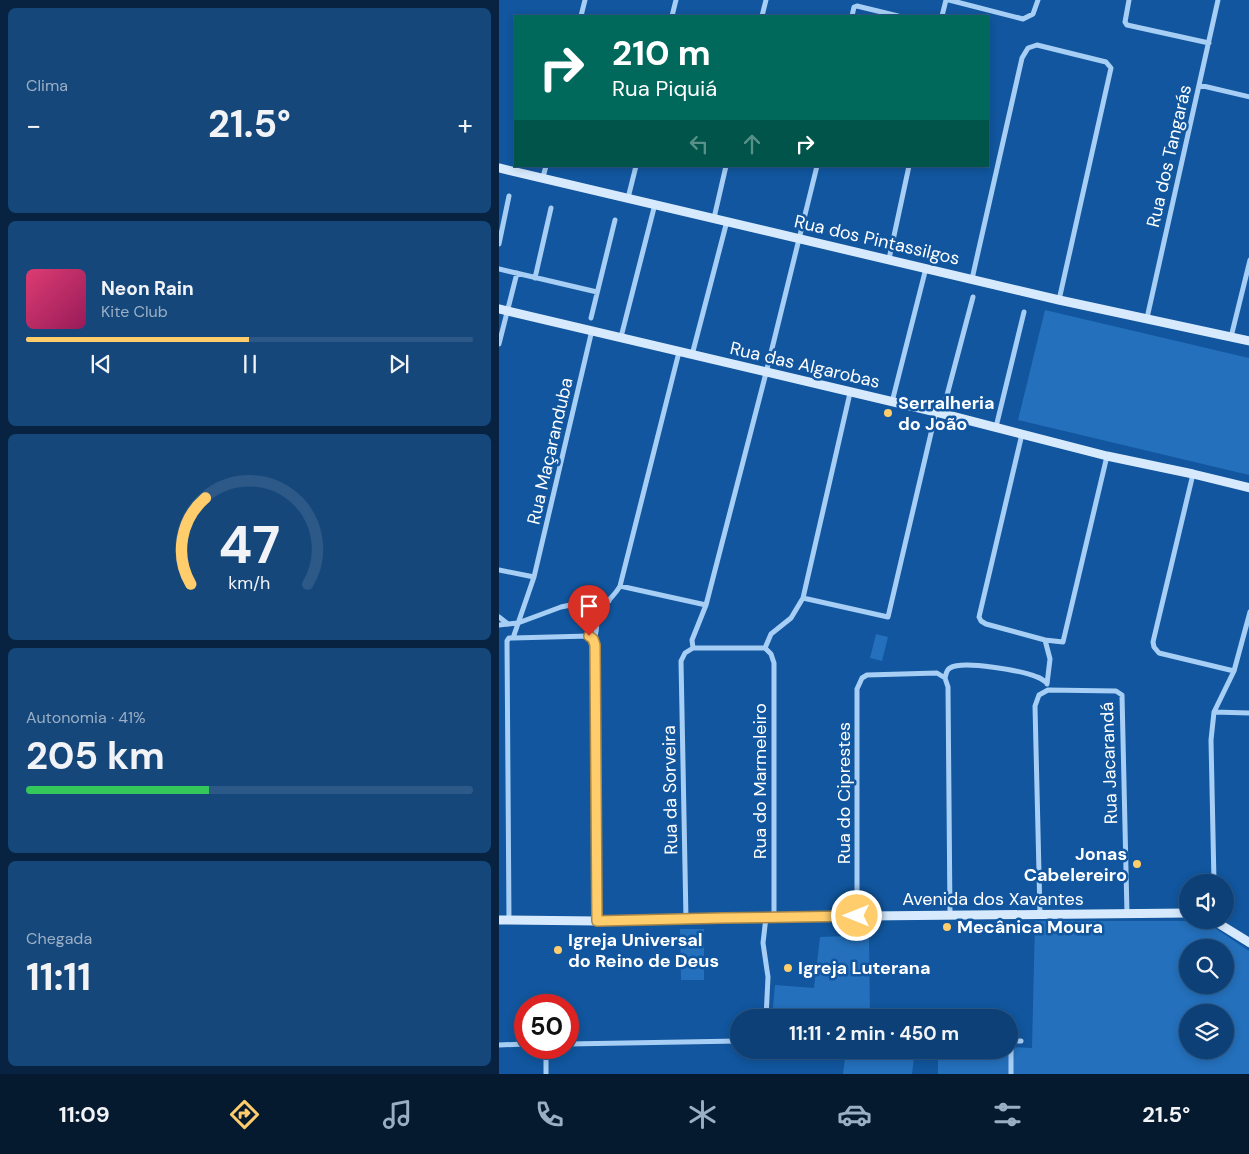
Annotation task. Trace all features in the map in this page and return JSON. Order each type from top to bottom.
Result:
[{"type":"street","points":[[581,15],[585,0]]},
{"type":"street","points":[[672,15],[676,0]]},
{"type":"street","points":[[762,15],[766,0]]},
{"type":"street","points":[[942,15],[947,0],[1023,19],[1033,14],[1038,0]]},
{"type":"street","points":[[1129,0],[1125,20],[1127,25],[1209,43]]},
{"type":"street","name":"Rua dos Tangarás","points":[[1147,318],[1218,0]]},
{"type":"street","points":[[852,15],[855,7],[863,7],[894,15]]},
{"type":"street","points":[[973,279],[1022,58],[1027,48],[1037,45],[1106,62],[1111,68],[1059,300]]},
{"type":"street","points":[[1199,85],[1249,97]]},
{"type":"street","points":[[543,178],[545,167]]},
{"type":"street","points":[[628,198],[635,167]]},
{"type":"street","points":[[714,218],[726,167]]},
{"type":"street","points":[[817,167],[706,606],[692,640],[693,648],[765,648],[771,634],[791,618],[803,598],[849,393]]},
{"type":"street","points":[[889,259],[909,167]]},
{"type":"street","name":"Rua dos Pintassilgos","points":[[499,168],[1059,300],[1249,341]]},
{"type":"street","points":[[499,244],[509,196]]},
{"type":"street","points":[[621,337],[655,204]]},
{"type":"street","points":[[535,278],[551,208]]},
{"type":"street","points":[[591,318],[615,220]]},
{"type":"street","points":[[692,355],[727,221]]},
{"type":"street","points":[[1231,337],[1249,260]]},
{"type":"street","points":[[892,402],[926,268]]},
{"type":"street","points":[[499,269],[597,292]]},
{"type":"street","points":[[499,344],[503,310],[517,273]]},
{"type":"street","points":[[803,598],[888,618],[939,413],[973,297]]},
{"type":"street","name":"Rua das Algarobas","points":[[503,310],[939,413],[1107,456],[1249,488]]},
{"type":"street","points":[[996,427],[1024,312]]},
{"type":"street","name":"Rua Maçaranduba","points":[[511,638],[535,577],[592,330]]},
{"type":"street","points":[[509,920],[507,641],[511,638],[591,637],[596,632],[599,611],[621,586],[679,352]]},
{"type":"street","points":[[1022,434],[980,612],[981,621],[1045,640],[1063,642],[1107,456]]},
{"type":"street","points":[[1193,474],[1153,642],[1154,647],[1159,653],[1234,671]]},
{"type":"street","points":[[499,570],[535,577]]},
{"type":"street","points":[[621,586],[706,606]]},
{"type":"street","points":[[499,625],[518,622],[561,606],[587,605],[609,601]]},
{"type":"street","points":[[1214,874],[1211,740],[1214,712],[1234,671],[1249,612]]},
{"type":"street","points":[[499,617],[509,624]]},
{"type":"street","points":[[591,637],[595,645],[597,921]]},
{"type":"street","points":[[1045,640],[1050,659],[1048,690]]},
{"type":"street","name":"Rua da Sorveira","points":[[686,918],[681,661],[685,653],[693,648]]},
{"type":"street","name":"Rua do Marmeleiro","points":[[765,648],[771,654],[774,663],[770,917],[763,944],[768,977],[766,1009]]},
{"type":"street","points":[[950,915],[948,687],[945,678],[946,672],[949,668],[962,665],[986,666],[1035,676],[1047,683]]},
{"type":"street","name":"Rua do Ciprestes","points":[[857,916],[857,688],[862,678],[867,674],[937,674],[945,678]]},
{"type":"street","name":"Rua Jacarandá","points":[[1040,914],[1035,706],[1039,695],[1048,690],[1116,691],[1122,695],[1127,914]]},
{"type":"street","points":[[1214,712],[1249,713]]},
{"type":"street","name":"Avenida dos Xavantes","points":[[499,920],[597,921],[686,918],[1179,913]]},
{"type":"street","points":[[1228,929],[1249,943]]},
{"type":"street","points":[[579,1044],[730,1041]]},
{"type":"street","points":[[499,1045],[514,1044]]},
{"type":"street","points":[[545,1059],[546,1074]]},
{"type":"street","points":[[1011,1059],[1011,1074]]},
{"type":"shaded area","points":[[1045,310],[1249,358],[1249,475],[1018,420]]},
{"type":"shaded area","points":[[876,634],[888,637],[882,661],[870,658]]},
{"type":"shaded area","points":[[1035,921],[1179,921],[1179,929],[1216,929],[1231,939],[1179,939],[1179,994],[1234,994],[1234,941],[1249,951],[1249,1074],[938,1074],[938,1059],[1018,1059],[1018,1047],[1032,1048]]},
{"type":"shaded area","points":[[680,929],[704,929],[704,980],[681,980]]},
{"type":"shaded area","points":[[869,935],[870,1009],[773,1009],[775,985],[814,988],[820,937]]},
{"type":"shaded area","points":[[845,1059],[914,1059],[912,1074],[843,1074]]},
{"type":"place","name":"Serralheria do João","points":[[888,413]]},
{"type":"place","name":"Jonas Cabelereiro","points":[[1137,864]]},
{"type":"place","name":"Mecânica Moura","points":[[947,927]]},
{"type":"place","name":"Igreja Universal do Reino de Deus","points":[[558,950]]},
{"type":"place","name":"Igreja Luterana","points":[[788,968]]},
{"type":"route","points":[[589,636],[593,639],[595,645],[597,921],[857,916]]}]
